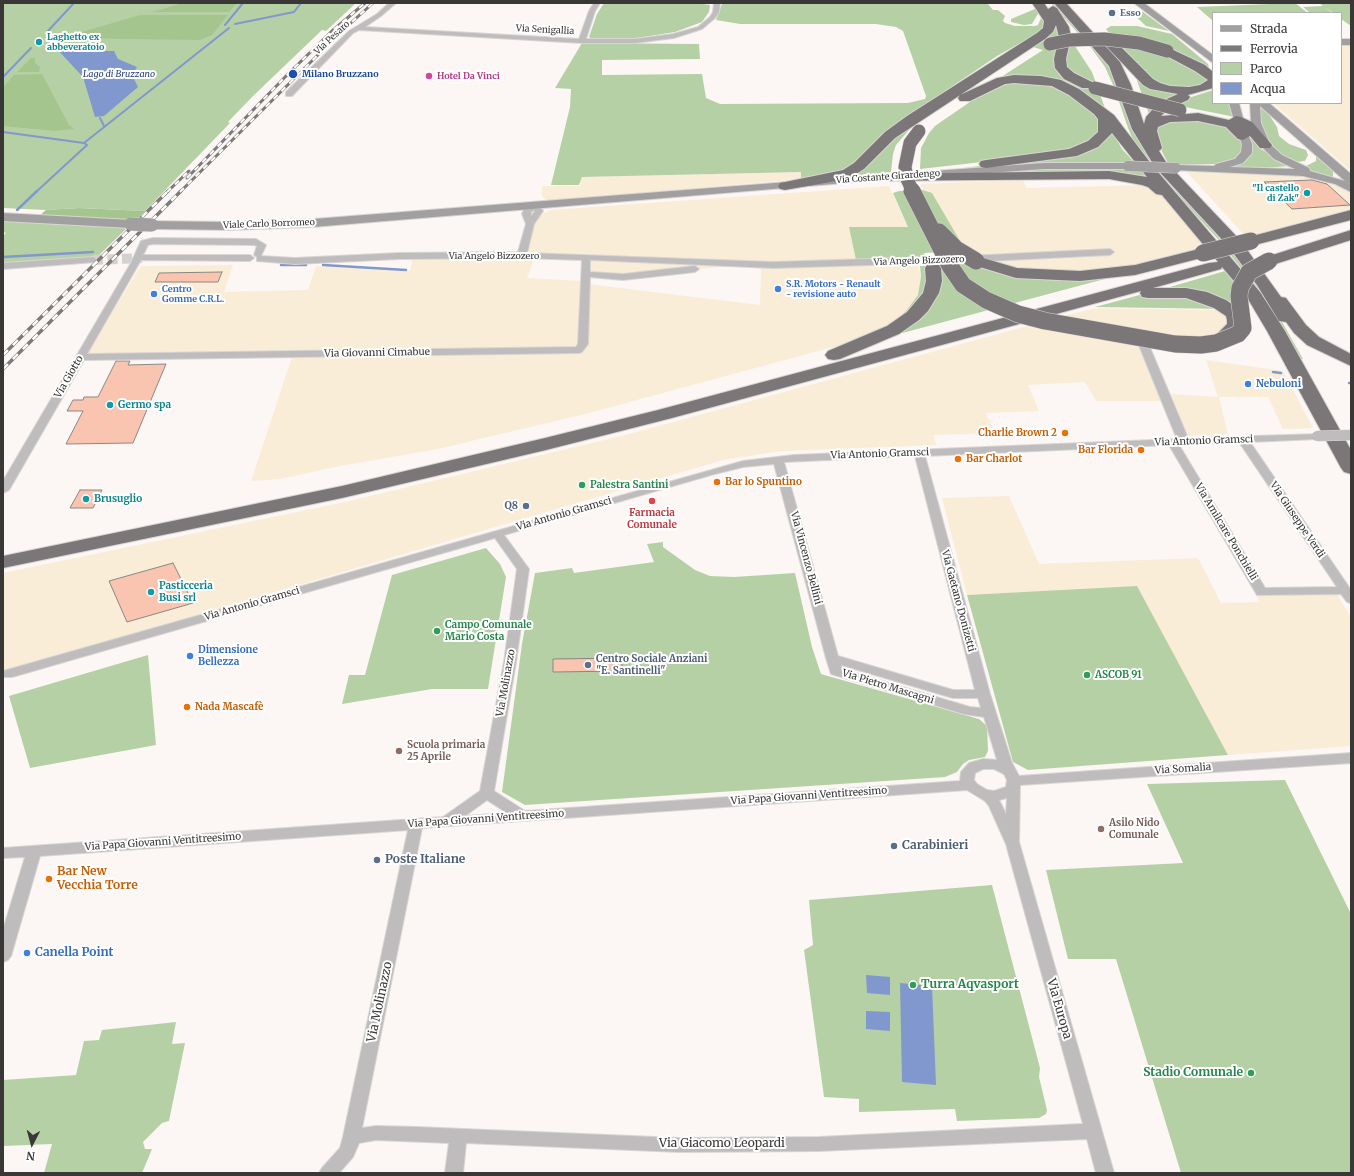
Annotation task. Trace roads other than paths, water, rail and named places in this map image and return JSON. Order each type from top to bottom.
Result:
[{"type":"highway","points":[[965,98],[985,79],[1049,29],[1050,21],[1038,3]]},
{"type":"highway","points":[[1064,3],[1097,27]]},
{"type":"highway","points":[[1074,3],[1117,51],[1148,82],[1158,87],[1170,90],[1192,91],[1207,88],[1212,84]]},
{"type":"highway","points":[[1053,6],[1088,50],[1104,74],[1120,122],[1136,153]]},
{"type":"highway","points":[[1053,6],[1063,27],[1065,37],[1060,59],[1061,68],[1075,80],[1094,88],[1180,110],[1243,123],[1265,145]]},
{"type":"highway","points":[[1053,6],[1115,65],[1124,85],[1139,129],[1156,158],[1234,243],[1270,292],[1351,435]]},
{"type":"highway","points":[[1212,73],[1196,63],[1155,46],[1121,40],[1086,39],[1064,41],[1038,49],[966,90],[934,112],[910,143],[905,160],[905,167],[910,188],[956,276],[964,285],[986,300],[1018,314],[1045,321],[1138,339],[1189,345],[1216,343],[1238,334],[1243,328],[1244,321],[1239,296],[1240,288],[1248,272],[1269,261],[1351,235]]},
{"type":"highway","points":[[1167,51],[1200,68],[1212,77]]},
{"type":"highway","points":[[785,186],[836,178],[848,173],[859,166],[890,135],[906,123],[960,87],[985,79]]},
{"type":"highway","points":[[919,131],[937,116],[965,98],[998,82],[1014,79],[1034,79],[1050,82],[1064,87],[1110,118],[1136,153],[1257,301],[1276,331],[1351,468]]},
{"type":"highway","points":[[1156,158],[1155,146],[1150,135],[1150,126],[1155,114],[1163,106],[1178,99],[1212,89]]},
{"type":"highway","points":[[874,178],[1072,153],[1094,144],[1105,134],[1105,119],[1097,108]]},
{"type":"highway","points":[[1150,126],[1157,121],[1170,118],[1198,117],[1231,124],[1239,130],[1241,127]]},
{"type":"highway","points":[[874,178],[1062,175],[1124,176],[1153,184],[1180,206]]},
{"type":"highway","points":[[920,208],[950,244],[976,261],[1016,273],[1080,276],[1135,270],[1208,259]]},
{"type":"highway","points":[[834,355],[893,330],[913,316],[922,307],[931,293],[934,281],[933,268],[920,208]]},
{"type":"highway","points":[[1256,247],[1324,226],[1350,220]]},
{"type":"highway","points":[[3,551],[337,482],[1058,299],[1256,247],[1350,220]]},
{"type":"highway","points":[[3,562],[342,492],[546,444],[770,386],[1208,259]]},
{"type":"highway","points":[[770,386],[823,375],[1103,302],[1145,294],[1172,292],[1201,296],[1220,304],[1234,314],[1236,320],[1235,326],[1231,332],[1212,340],[1138,339]]},
{"type":"highway","points":[[1270,292],[1285,307],[1309,338],[1321,347],[1351,361]]},
{"type":"street","name":"Via Pesaro","points":[[289,94],[356,28],[379,15],[393,3]]},
{"type":"street","points":[[582,41],[592,11],[597,3]]},
{"type":"street","name":"Via Senigallia","points":[[356,28],[582,41],[635,41],[690,32],[709,21],[716,12],[717,3]]},
{"type":"street","points":[[1138,3],[1197,47],[1212,61]]},
{"type":"street","points":[[1197,47],[1212,47]]},
{"type":"street","points":[[1176,168],[1216,167],[1239,161],[1247,151],[1234,104]]},
{"type":"street","points":[[1255,104],[1256,123],[1265,145],[1278,157],[1320,176],[1339,182],[1351,189]]},
{"type":"street","points":[[1264,104],[1348,178]]},
{"type":"street","name":"Via Costante Girardengo","points":[[1241,171],[1268,170],[1312,163],[1315,158],[1306,142]]},
{"type":"street","name":"Via Costante Girardengo","points":[[534,206],[874,178],[1044,166],[1128,166],[1297,172],[1320,176]]},
{"type":"street","points":[[522,256],[530,224],[539,211],[534,206]]},
{"type":"street","name":"Viale Carlo Borromeo","points":[[3,217],[152,225],[282,225],[534,206]]},
{"type":"street","name":"Via Giotto","points":[[3,490],[139,260],[142,245],[153,241],[256,242],[262,245],[256,257]]},
{"type":"street","name":"Via Angelo Bizzozero","points":[[139,260],[256,257],[294,261],[399,256],[522,256],[773,265],[966,259],[1110,252]]},
{"type":"street","name":"Via Giovanni Cimabue","points":[[81,357],[579,350],[583,344],[586,258]]},
{"type":"street","points":[[3,266],[93,260]]},
{"type":"street","name":"Via Angelo Bizzozero","points":[[585,274],[609,277],[629,276],[728,264]]},
{"type":"street","points":[[1138,339],[1178,442]]},
{"type":"street","name":"Via Antonio Gramsci","points":[[4,675],[707,473],[778,459],[1351,435]]},
{"type":"street","name":"Via Giuseppe Verdi","points":[[1243,440],[1348,595]]},
{"type":"street","name":"Via Amilcare Ponchielli","points":[[1178,442],[1261,592],[1348,595]]},
{"type":"street","name":"Via Gaetano Donizetti","points":[[919,452],[983,694],[1005,764],[1013,781]]},
{"type":"street","name":"Via Vincenzo Bellini","points":[[778,459],[832,658]]},
{"type":"street","name":"Via Molinazzo","points":[[487,793],[510,662],[523,570],[498,534]]},
{"type":"street","name":"Via Pietro Mascagni","points":[[832,658],[953,694],[983,694]]},
{"type":"street","name":"Via Pietro Mascagni","points":[[832,658],[836,671],[969,711],[989,713]]},
{"type":"street","points":[[981,764],[999,766],[1013,781],[1010,791],[1002,795],[983,794],[969,785],[967,778],[968,772],[973,767],[995,758],[1000,748]]},
{"type":"street","name":"Via Somalia","points":[[1013,781],[1351,758]]},
{"type":"street","name":"Via Europa","points":[[1013,781],[1013,844]]},
{"type":"street","name":"Via Papa Giovanni Ventitreesimo","points":[[3,853],[969,785]]},
{"type":"street","points":[[446,822],[487,793],[522,816]]},
{"type":"street","name":"Via Europa","points":[[983,794],[990,798],[995,804],[1013,844],[1105,1173]]},
{"type":"street","name":"Via Molinazzo","points":[[328,1173],[347,1152],[352,1137],[416,824]]},
{"type":"street","points":[[3,956],[34,851]]},
{"type":"street","name":"Via Giacomo Leopardi","points":[[352,1137],[376,1133],[679,1145],[819,1144],[1093,1131]]},
{"type":"street","points":[[454,1173],[458,1137]]},
{"type":"water","name":"Lago di Bruzzano","points":[[58,44],[82,51],[114,51],[118,59],[137,67],[132,75],[138,87],[104,116],[95,117],[83,77],[56,48],[56,45]]},
{"type":"water","points":[[866,975],[890,977],[890,995],[867,993]]},
{"type":"water","points":[[900,983],[932,986],[936,1085],[902,1082]]},
{"type":"water","points":[[866,1011],[890,1012],[890,1031],[866,1029]]},
{"type":"waterway","points":[[47,32],[74,3]]},
{"type":"waterway","points":[[225,25],[243,3]]},
{"type":"waterway","points":[[235,24],[294,12],[301,3]]},
{"type":"waterway","points":[[84,143],[229,28]]},
{"type":"waterway","points":[[3,77],[31,48]]},
{"type":"waterway","points":[[100,118],[104,126]]},
{"type":"waterway","points":[[3,132],[84,143]]},
{"type":"waterway","points":[[36,192],[87,145],[84,143]]},
{"type":"waterway","points":[[17,210],[37,191]]},
{"type":"waterway","points":[[3,257],[93,252]]},
{"type":"waterway","points":[[281,265],[306,265]]},
{"type":"waterway","points":[[323,265],[406,270]]},
{"type":"waterway","points":[[1273,372],[1281,373]]},
{"type":"tunnel","points":[[93,260],[142,258]]},
{"type":"railway","points":[[187,178],[288,74],[332,31],[365,3]]},
{"type":"railway","points":[[180,192],[342,31],[373,3]]},
{"type":"railway","points":[[167,192],[189,171]]},
{"type":"railway","points":[[3,355],[168,191]]},
{"type":"railway","points":[[3,369],[180,192]]},
{"type":"place","name":"Esso","points":[[1112,13]]},
{"type":"place","name":"Laghetto ex abbeveratoio","points":[[39,42]]},
{"type":"place","name":"Milano Bruzzano","points":[[293,74]]},
{"type":"place","name":"Hotel Da Vinci","points":[[429,76]]},
{"type":"place","name":"\"Il castello di Zak\"","points":[[1307,193]]},
{"type":"place","name":"S.R. Motors - Renault - revisione auto","points":[[778,289]]},
{"type":"place","name":"Centro Gomme C.R.L.","points":[[154,294]]},
{"type":"place","name":"Nebuloni","points":[[1248,384]]},
{"type":"place","name":"Germo spa","points":[[110,405]]},
{"type":"place","name":"Charlie Brown 2","points":[[1065,433]]},
{"type":"place","name":"Bar Florida","points":[[1141,450]]},
{"type":"place","name":"Bar Charlot","points":[[958,459]]},
{"type":"place","name":"Bar lo Spuntino","points":[[717,482]]},
{"type":"place","name":"Palestra Santini","points":[[582,485]]},
{"type":"place","name":"Brusuglio","points":[[86,499]]},
{"type":"place","name":"Farmacia Comunale","points":[[652,501]]},
{"type":"place","name":"Q8","points":[[526,506]]},
{"type":"place","name":"Pasticceria Busi srl","points":[[151,592]]},
{"type":"place","name":"Campo Comunale Mario Costa","points":[[437,631]]},
{"type":"place","name":"Dimensione Bellezza","points":[[190,656]]},
{"type":"place","name":"Centro Sociale Anziani \"E. Santinelli\"","points":[[588,665]]},
{"type":"place","name":"ASCOB 91","points":[[1087,675]]},
{"type":"place","name":"Nada Mascafè","points":[[187,707]]},
{"type":"place","name":"Scuola primaria 25 Aprile","points":[[399,751]]},
{"type":"place","name":"Asilo Nido Comunale","points":[[1101,829]]},
{"type":"place","name":"Carabinieri","points":[[894,846]]},
{"type":"place","name":"Poste Italiane","points":[[377,860]]},
{"type":"place","name":"Bar New Vecchia Torre","points":[[49,879]]},
{"type":"place","name":"Canella Point","points":[[27,953]]},
{"type":"place","name":"Turra Aqvasport","points":[[913,985]]},
{"type":"place","name":"Stadio Comunale","points":[[1251,1073]]}]
